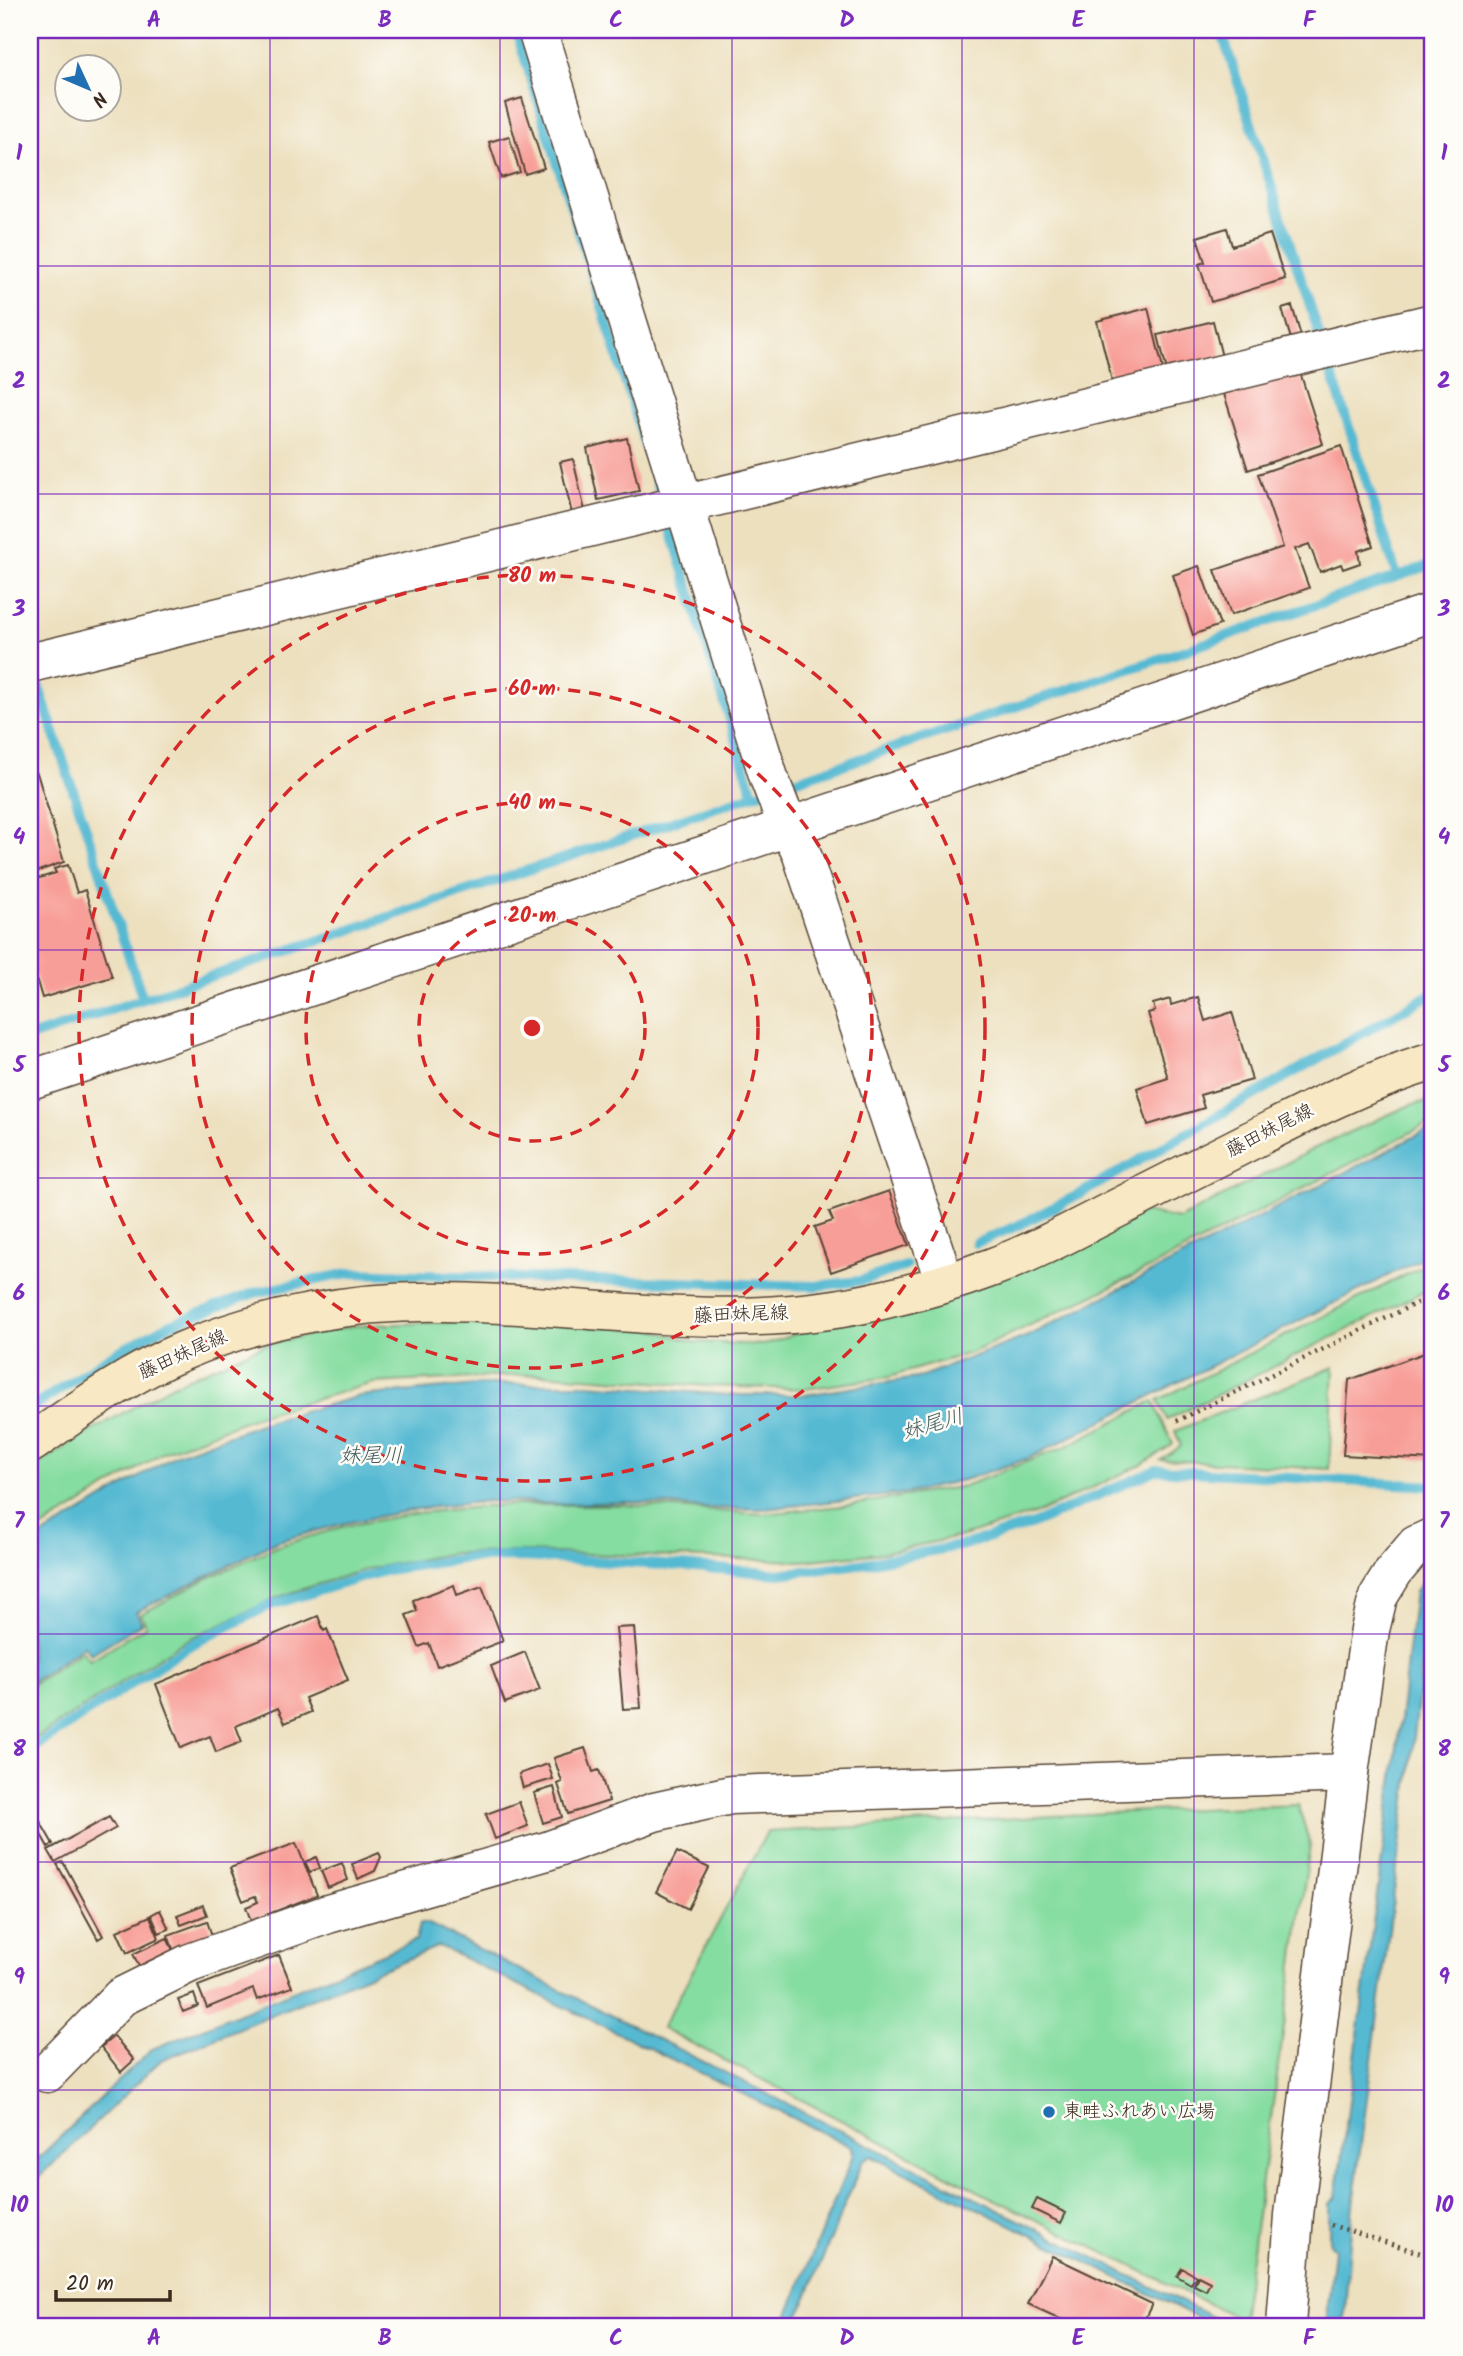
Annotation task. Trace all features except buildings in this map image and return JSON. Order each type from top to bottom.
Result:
[{"type":"main road","name":"藤田妹尾線","points":[[30,1444],[114,1387],[182,1351],[248,1327],[317,1312],[386,1304],[445,1302],[682,1317],[774,1317],[883,1300],[995,1266],[1052,1242],[1313,1108],[1396,1072],[1433,1061]]},
{"type":"street","points":[[537,30],[777,801],[801,852],[945,1283]]},
{"type":"street","points":[[30,663],[1433,323]]},
{"type":"street","points":[[30,1080],[777,801],[1433,612]]},
{"type":"street","points":[[1286,2326],[1294,2215],[1349,1773],[1370,1630],[1378,1597],[1394,1571],[1416,1545],[1433,1537]]},
{"type":"street","points":[[47,2073],[121,1997],[190,1963],[328,1914],[547,1851],[654,1812],[731,1795],[1349,1773]]},
{"type":"path","points":[[1177,1421],[1433,1295]]},
{"type":"path","points":[[1330,2225],[1433,2257]]},
{"type":"green space","points":[[1433,1100],[1433,1121],[1140,1273],[973,1352],[889,1377],[804,1389],[708,1386],[541,1374],[373,1383],[260,1415],[164,1452],[30,1536],[30,1470],[82,1436],[173,1385],[266,1344],[353,1326],[446,1322],[654,1330],[694,1342],[764,1345],[1144,1212],[1179,1219],[1325,1143],[1410,1105]]},
{"type":"green space","points":[[1433,1261],[1433,1287],[1167,1420],[1158,1400]]},
{"type":"green space","points":[[1334,1367],[1329,1469],[1161,1460],[1181,1446],[1175,1431]]},
{"type":"green space","points":[[1153,1401],[1173,1444],[1141,1465],[1040,1512],[963,1536],[881,1553],[801,1561],[524,1552],[454,1553],[367,1569],[278,1597],[181,1643],[30,1742],[30,1686],[82,1651],[90,1660],[146,1626],[141,1614],[206,1579],[275,1547],[345,1526],[417,1513],[500,1505],[627,1505],[763,1514],[851,1505],[965,1486],[1067,1446]]},
{"type":"green space","name":"東畦ふれあい広場","points":[[1298,1805],[1310,1845],[1242,2320],[990,2197],[662,2028],[767,1832]]},
{"type":"water","name":"妹尾川","points":[[1433,1127],[1433,1253],[1029,1458],[967,1479],[909,1493],[765,1509],[704,1508],[633,1502],[562,1504],[489,1501],[418,1509],[345,1523],[275,1542],[136,1612],[142,1623],[91,1654],[84,1646],[30,1683],[30,1543],[177,1454],[266,1422],[360,1396],[486,1384],[588,1384],[728,1395],[803,1395],[917,1378],[1028,1336]]},
{"type":"water","points":[[1433,1570],[1413,1746],[1352,2213],[1344,2326],[1326,2326],[1334,2248],[1329,2243],[1329,2204],[1336,2198],[1397,1747],[1415,1591]]},
{"type":"water","points":[[420,1923],[427,1923],[1230,2326],[1207,2326],[1201,2319],[871,2156],[863,2160],[795,2326],[783,2326],[853,2155],[852,2147],[439,1946],[161,2060],[30,2186],[30,2166],[152,2049],[416,1940]]},
{"type":"waterway","points":[[516,30],[660,493]]},
{"type":"waterway","points":[[1221,30],[1397,576]]},
{"type":"waterway","points":[[667,517],[753,794]]},
{"type":"waterway","points":[[30,1037],[1186,650],[1433,564]]},
{"type":"waterway","points":[[36,679],[143,999]]},
{"type":"waterway","points":[[976,1243],[1082,1193],[1433,993]]},
{"type":"waterway","points":[[30,1409],[110,1356],[171,1324],[254,1293],[349,1273],[816,1286],[860,1281],[906,1266]]},
{"type":"waterway","points":[[30,1750],[187,1647],[268,1606],[387,1570],[468,1558],[522,1557],[779,1574],[860,1564],[964,1545],[1033,1524],[1156,1470],[1433,1486]]},
{"type":"place","name":"東畦ふれあい広場","points":[[1049,2112]]}]
